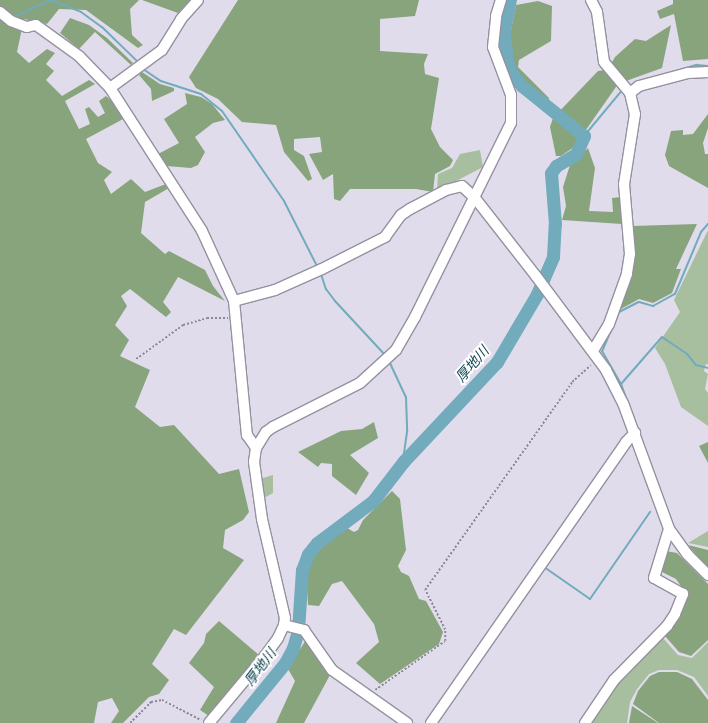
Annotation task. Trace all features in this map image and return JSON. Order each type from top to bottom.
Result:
[{"type":"street","points":[[110,88],[162,50],[181,19],[198,0]]},
{"type":"street","points":[[407,723],[332,670],[304,630],[288,625],[285,618],[262,519],[254,462],[256,448],[266,432],[360,383],[387,360],[415,317],[513,115],[511,94],[493,47],[496,16],[501,0]]},
{"type":"street","points":[[591,0],[597,12],[601,55],[608,69],[626,88],[635,114],[624,184],[629,248],[627,274],[596,355]]},
{"type":"street","points":[[0,12],[11,21],[27,27],[36,25],[78,56],[110,88],[202,231],[234,301],[234,318],[247,435],[256,448]]},
{"type":"street","points":[[626,88],[688,73],[708,72]]},
{"type":"street","points":[[234,301],[275,290],[385,237],[401,215],[446,190],[462,186],[474,198],[536,276],[596,355],[613,382],[635,433],[669,529],[687,554],[708,575]]},
{"type":"street","points":[[431,723],[626,442],[635,433]]},
{"type":"street","points":[[585,723],[614,680],[667,626],[675,614],[683,594],[654,578],[669,529]]},
{"type":"street","points":[[209,723],[265,656],[288,625]]},
{"type":"path","points":[[136,359],[183,325],[207,318],[234,318]]},
{"type":"path","points":[[369,696],[445,641],[445,630],[425,590],[572,382],[596,355]]},
{"type":"path","points":[[130,723],[151,702],[162,700],[173,703],[206,723]]},
{"type":"green space","points":[[0,0],[139,0],[130,9],[132,35],[143,45],[138,48],[86,10],[59,9],[47,24],[24,19],[17,52],[29,63],[47,49],[55,53],[46,64],[54,71],[46,80],[62,96],[89,80],[95,84],[65,101],[79,129],[90,124],[85,109],[89,107],[98,117],[105,113],[99,101],[106,96],[117,106],[125,118],[86,139],[98,163],[112,172],[104,180],[111,194],[131,179],[145,192],[166,184],[169,188],[145,202],[141,233],[165,254],[169,251],[205,270],[213,286],[225,301],[178,277],[163,302],[171,312],[166,317],[130,289],[121,296],[127,306],[115,325],[129,340],[120,356],[150,370],[135,407],[160,427],[174,425],[219,474],[239,469],[249,512],[243,520],[225,530],[223,548],[244,560],[186,635],[174,629],[152,664],[169,680],[159,694],[149,697],[123,723],[111,723],[119,711],[112,698],[98,702],[94,723],[0,723]]},
{"type":"green space","points":[[142,0],[191,0],[178,13]]},
{"type":"green space","points":[[238,0],[419,0],[415,16],[380,19],[380,51],[428,54],[424,64],[425,74],[439,78],[431,129],[440,147],[453,160],[450,166],[435,174],[433,192],[416,189],[350,189],[340,201],[334,199],[333,174],[323,180],[309,154],[322,152],[320,137],[294,139],[294,150],[304,156],[312,179],[308,181],[284,152],[276,125],[242,122],[218,99],[196,88],[189,77]]},
{"type":"green space","points":[[673,0],[708,0],[708,59],[683,61],[674,14],[660,19],[657,11],[673,4]]},
{"type":"green space","points":[[538,1],[552,6],[551,41],[519,60],[518,67],[549,98],[548,102],[519,80],[511,65],[508,45],[516,5]]},
{"type":"green space","points":[[70,18],[89,25],[107,38],[133,63],[131,65],[95,32],[79,49],[60,33]]},
{"type":"green space","points":[[671,25],[662,68],[626,81],[610,66],[615,57],[635,39],[646,41]]},
{"type":"green space","points":[[605,70],[618,84],[574,147],[561,156],[556,156],[550,127],[553,118],[598,71]]},
{"type":"green space","points":[[142,72],[160,84],[174,88],[174,91],[152,101],[151,89],[139,75]]},
{"type":"green space","points":[[185,93],[201,97],[212,104],[225,120],[213,123],[195,137],[205,152],[198,165],[191,168],[166,166],[158,154],[179,143],[164,119],[187,104]]},
{"type":"green space","points":[[708,114],[708,128],[703,143],[705,154],[708,154],[708,188],[669,166],[665,155],[671,131],[683,130],[683,135],[693,134]]},
{"type":"green space","points":[[588,148],[595,168],[589,211],[613,212],[612,198],[621,197],[622,224],[562,220],[566,206],[563,187],[570,165]]},
{"type":"green space","points":[[480,150],[483,167],[437,191],[438,174],[452,168],[460,154]]},
{"type":"green space","points":[[697,224],[676,269],[681,269],[672,293],[653,303],[639,299],[619,310],[629,284],[635,258],[632,226]]},
{"type":"green space","points":[[708,230],[708,364],[706,364],[704,371],[708,374],[705,389],[708,393],[708,426],[681,407],[665,364],[655,348],[680,312],[674,300]]},
{"type":"green space","points":[[374,422],[378,438],[350,455],[369,473],[356,495],[332,476],[332,464],[321,463],[318,467],[298,452],[341,431],[362,429]]},
{"type":"green space","points":[[708,442],[708,463],[699,446]]},
{"type":"green space","points":[[273,475],[273,493],[264,498],[260,479]]},
{"type":"green space","points":[[392,491],[400,499],[406,550],[398,566],[401,572],[409,576],[419,599],[426,601],[443,632],[439,644],[380,684],[356,663],[379,642],[374,624],[342,581],[332,584],[319,606],[308,605],[306,570],[308,559],[319,545],[347,528],[354,532],[358,530],[363,520]]},
{"type":"green space","points":[[708,531],[708,547],[688,543]]},
{"type":"green space","points":[[688,545],[708,550],[708,567],[705,565]]},
{"type":"green space","points":[[666,551],[677,553],[708,584],[708,640],[691,656],[679,652],[665,636],[687,595],[676,579],[660,571]]},
{"type":"green space","points":[[219,621],[259,655],[209,716],[200,710],[214,687],[189,663],[204,643],[206,634]]},
{"type":"green space","points":[[307,638],[330,675],[304,723],[276,723],[295,681],[288,669]]},
{"type":"green space","points":[[663,638],[678,655],[692,658],[708,642],[708,696],[694,677],[677,670],[659,670],[649,674],[637,689],[630,702],[627,723],[589,723],[596,708],[639,659]]},
{"type":"green space","points":[[659,672],[677,672],[692,679],[708,700],[708,723],[659,723],[633,704],[638,691],[650,676]]},
{"type":"green space","points":[[632,706],[658,723],[629,723]]},
{"type":"waterway","name":"厚地川","points":[[236,723],[285,663],[293,648],[298,630],[302,570],[308,554],[317,543],[373,501],[403,462],[497,362],[537,294],[553,257],[555,224],[551,173],[556,166],[576,154],[584,136],[522,86],[512,74],[507,61],[504,30],[510,0]]},
{"type":"waterway","points":[[14,17],[48,1],[54,1],[81,12],[102,27],[138,62]]},
{"type":"waterway","points":[[670,73],[697,65],[708,66]]},
{"type":"waterway","points":[[143,69],[161,81],[201,94],[222,111],[284,201],[318,268]]},
{"type":"waterway","points":[[584,136],[623,89]]},
{"type":"waterway","points":[[615,322],[619,312],[639,302],[653,306],[675,294],[701,232],[708,224]]},
{"type":"waterway","points":[[321,274],[326,289],[335,301],[386,356]]},
{"type":"waterway","points":[[612,328],[602,351],[621,384]]},
{"type":"waterway","points":[[646,453],[621,384],[662,337],[687,354],[696,365],[708,368]]},
{"type":"waterway","points":[[389,361],[406,397],[407,432],[403,462]]},
{"type":"waterway","points":[[544,567],[590,599],[650,512]]}]
